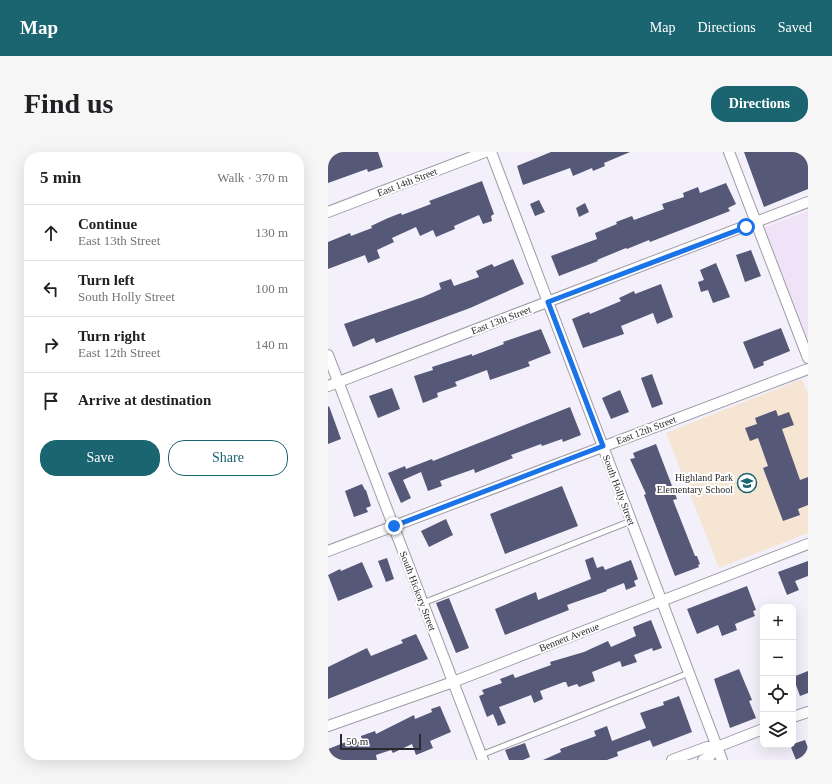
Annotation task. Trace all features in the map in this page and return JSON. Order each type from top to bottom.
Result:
[{"type":"street","name":"East 14th Street","points":[[328,212],[485,152]]},
{"type":"street","name":"South Holly Street","points":[[491,152],[722,760]]},
{"type":"street","points":[[729,152],[808,358]]},
{"type":"street","name":"East 13th Street","points":[[328,386],[808,202]]},
{"type":"street","name":"South Hickory Street","points":[[328,355],[482,757]]},
{"type":"street","name":"East 12th Street","points":[[328,551],[808,369]]},
{"type":"street","name":"Bennett Avenue","points":[[328,726],[453,682],[808,544]]},
{"type":"street","points":[[796,716],[808,712]]},
{"type":"street","points":[[672,760],[707,747],[717,747],[760,730]]},
{"type":"street","points":[[704,760],[710,756],[717,747]]},
{"type":"lane","points":[[423,603],[631,521]]},
{"type":"lane","points":[[482,757],[689,672]]},
{"type":"shaded area","points":[[808,211],[808,345],[763,228]]},
{"type":"shaded area","name":"Highland Park Elementary School","points":[[802,379],[808,395],[808,533],[719,568],[666,433]]},
{"type":"building","points":[[328,152],[378,152],[383,167],[368,172],[367,169],[328,183]]},
{"type":"building","points":[[551,152],[630,152],[604,163],[605,166],[593,171],[592,168],[573,176],[570,168],[523,185],[517,166]]},
{"type":"building","points":[[744,152],[808,152],[808,189],[764,207]]},
{"type":"building","points":[[482,181],[494,214],[491,216],[492,221],[483,224],[479,215],[454,226],[455,229],[436,237],[433,230],[420,236],[416,227],[392,238],[394,242],[377,250],[380,258],[368,263],[365,255],[328,269],[328,242],[350,233],[351,236],[372,228],[371,226],[388,218],[401,213],[402,215],[431,204],[429,201]]},
{"type":"building","points":[[726,183],[736,204],[728,208],[730,211],[650,242],[649,240],[627,249],[626,248],[559,276],[551,256],[597,239],[595,233],[617,224],[616,222],[632,216],[634,220],[664,209],[662,204],[684,197],[683,193],[698,187],[700,193]]},
{"type":"building","points":[[539,200],[545,212],[535,216],[530,204]]},
{"type":"building","points":[[585,203],[589,212],[579,217],[576,208]]},
{"type":"building","points":[[751,250],[761,276],[745,282],[736,255]]},
{"type":"building","points":[[513,259],[524,284],[470,308],[376,343],[374,338],[353,347],[344,324],[423,297],[441,289],[439,283],[451,279],[454,286],[479,277],[476,271],[492,264],[494,267]]},
{"type":"building","points":[[716,263],[730,297],[713,303],[708,290],[701,292],[698,282],[704,280],[700,270]]},
{"type":"building","points":[[661,284],[673,317],[657,324],[653,313],[621,326],[624,334],[583,348],[572,319],[589,312],[590,314],[621,301],[619,298],[634,291],[635,294]]},
{"type":"building","points":[[781,328],[790,351],[763,362],[764,365],[754,369],[743,342]]},
{"type":"building","points":[[541,329],[551,353],[528,362],[530,366],[490,380],[487,370],[455,382],[457,386],[437,393],[438,397],[423,403],[414,376],[433,370],[432,367],[472,354],[472,356],[504,344],[503,342]]},
{"type":"building","points":[[652,374],[663,404],[652,408],[641,378]]},
{"type":"building","points":[[392,388],[400,409],[378,418],[369,396]]},
{"type":"building","points":[[620,390],[629,412],[611,419],[602,398]]},
{"type":"building","points":[[329,406],[341,439],[328,444],[328,407]]},
{"type":"building","points":[[570,407],[581,435],[563,442],[562,439],[542,446],[541,444],[511,455],[513,458],[475,473],[474,469],[440,481],[442,486],[428,491],[421,472],[403,480],[411,498],[401,503],[388,473],[405,466],[406,469],[432,459],[433,461]]},
{"type":"building","points":[[776,410],[778,416],[789,412],[794,425],[782,429],[800,480],[808,477],[808,505],[798,509],[800,515],[783,521],[763,468],[768,466],[758,438],[750,441],[745,428],[757,424],[755,418]]},
{"type":"building","points":[[656,444],[677,499],[673,500],[695,556],[697,556],[700,564],[698,565],[699,567],[675,576],[644,495],[646,494],[630,459],[635,458],[633,453]]},
{"type":"building","points":[[362,484],[366,490],[371,506],[366,508],[368,512],[354,517],[345,491]]},
{"type":"building","points":[[562,486],[578,526],[505,554],[490,514]]},
{"type":"building","points":[[446,519],[453,535],[429,547],[421,531]]},
{"type":"building","points":[[593,557],[597,568],[603,566],[605,570],[631,560],[638,579],[634,581],[636,586],[626,590],[624,583],[606,590],[607,591],[567,605],[569,610],[505,635],[495,609],[536,592],[538,600],[591,579],[585,560]]},
{"type":"building","points":[[387,558],[394,579],[386,582],[378,561]]},
{"type":"building","points":[[808,561],[808,576],[795,581],[799,590],[787,595],[778,572]]},
{"type":"building","points":[[362,562],[373,587],[338,601],[328,575],[340,569],[341,571]]},
{"type":"building","points":[[747,586],[756,610],[753,611],[755,616],[735,624],[737,630],[722,636],[718,625],[697,634],[687,609]]},
{"type":"building","points":[[449,598],[469,648],[456,653],[436,603]]},
{"type":"building","points":[[651,620],[662,648],[653,651],[652,648],[634,655],[637,662],[622,667],[620,661],[592,672],[595,681],[579,687],[577,684],[568,687],[566,682],[564,682],[540,691],[543,699],[534,703],[531,695],[499,707],[506,723],[498,726],[493,714],[487,717],[479,696],[484,694],[482,690],[502,683],[500,679],[513,674],[515,678],[551,665],[550,662],[584,652],[608,641],[611,647],[636,636],[633,627]]},
{"type":"building","points":[[416,634],[428,659],[328,699],[328,667],[367,648],[371,656],[403,643],[401,640]]},
{"type":"building","points":[[739,669],[752,700],[749,701],[756,718],[730,728],[714,679]]},
{"type":"building","points":[[808,671],[808,693],[800,696],[796,685],[796,676]]},
{"type":"building","points":[[679,696],[692,732],[653,747],[650,740],[617,752],[618,756],[607,760],[543,760],[561,752],[560,749],[596,736],[594,731],[607,726],[612,741],[646,728],[640,713],[664,705],[663,702]]},
{"type":"building","points":[[440,706],[451,732],[430,741],[433,748],[416,755],[412,744],[393,753],[391,750],[376,755],[377,760],[328,760],[328,749],[346,742],[347,746],[362,741],[361,736],[375,731],[376,734],[414,715],[415,719],[432,712],[431,709]]},
{"type":"building","points":[[805,740],[808,748],[808,760],[796,760],[791,748],[796,748],[796,743]]},
{"type":"building","points":[[525,743],[530,757],[523,760],[509,760],[505,750]]},
{"type":"place","name":"Highland Park Elementary School","points":[[747,483]]},
{"type":"route","points":[[394,526],[603,446],[548,302],[746,227]]}]
